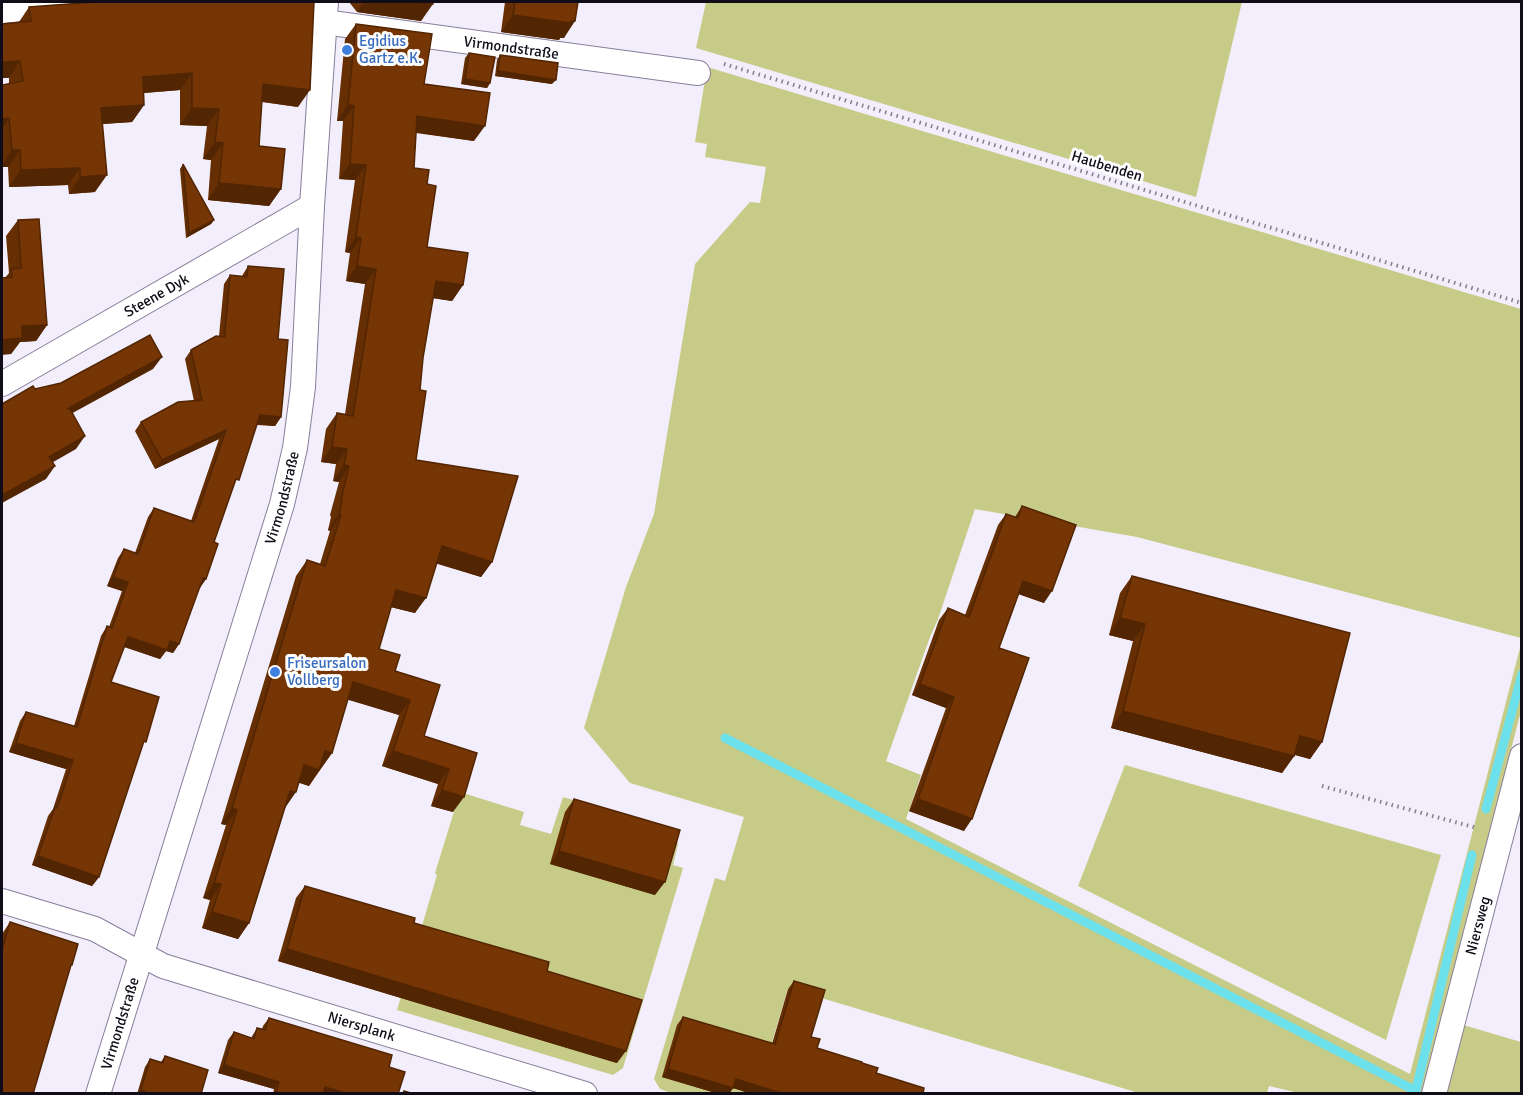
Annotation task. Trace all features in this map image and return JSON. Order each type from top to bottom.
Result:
[{"type":"street","points":[[2,11],[108,2]]},
{"type":"street","name":"Virmondstraße","points":[[98,1094],[282,504],[288,478],[303,387],[325,12],[698,73]]},
{"type":"street","name":"Steene Dyk","points":[[2,384],[312,206]]},
{"type":"street","name":"Niersweg","points":[[1434,1094],[1521,756]]},
{"type":"street","points":[[2,902],[95,929],[142,955]]},
{"type":"street","name":"Niersplank","points":[[142,955],[163,966],[585,1094]]},
{"type":"path","name":"Haubenden","points":[[698,73],[701,57],[1521,303]]},
{"type":"path","points":[[1322,786],[1501,835]]},
{"type":"green space","points":[[706,2],[1242,2],[1196,197],[696,48]]},
{"type":"green space","points":[[707,67],[1521,309],[1521,638],[1137,537],[975,509],[886,761],[921,775],[906,819],[1410,1074],[1521,644],[1521,711],[1422,1093],[1299,1093],[1269,1086],[1267,1093],[1139,1093],[788,988],[757,1093],[674,1094],[660,1089],[654,1079],[715,878],[725,881],[744,817],[630,783],[584,728],[626,587],[654,514],[695,264],[750,202],[760,203],[766,167],[705,157],[707,144],[695,142]]},
{"type":"green space","points":[[1125,765],[1441,855],[1386,1040],[1078,886]]},
{"type":"green space","points":[[460,792],[524,812],[520,825],[551,834],[563,797],[672,830],[678,844],[673,865],[683,868],[623,1068],[613,1075],[397,1010]]},
{"type":"green space","points":[[1460,1024],[1521,1042],[1521,1093],[1442,1094]]},
{"type":"building","points":[[96,2],[314,2],[310,90],[263,84],[259,146],[285,149],[281,189],[219,183],[223,143],[215,142],[219,109],[192,108],[192,73],[143,77],[144,105],[101,108],[107,175],[80,177],[80,168],[21,170],[20,150],[12,150],[9,118],[2,119],[2,85],[23,81],[20,61],[2,62],[2,24],[31,21],[29,7]]},
{"type":"building","points":[[515,2],[578,2],[575,21],[570,23],[513,15]]},
{"type":"building","points":[[356,24],[432,34],[424,84],[490,93],[485,126],[417,116],[414,168],[429,170],[427,184],[436,186],[427,247],[468,253],[463,285],[436,281],[423,358],[420,390],[426,391],[416,460],[518,476],[492,562],[442,546],[426,598],[396,590],[379,649],[400,655],[395,671],[440,685],[424,736],[477,753],[464,797],[442,790],[449,769],[393,751],[410,700],[353,682],[332,753],[325,751],[319,770],[304,765],[296,792],[290,791],[249,923],[212,912],[221,884],[214,883],[237,810],[232,808],[307,560],[325,566],[341,515],[339,514],[341,500],[349,466],[344,465],[347,449],[332,447],[337,413],[353,416],[376,269],[357,266],[361,238],[356,237],[366,165],[350,164],[354,106],[348,105]]},
{"type":"building","points":[[469,53],[495,57],[490,83],[465,79]]},
{"type":"building","points":[[500,55],[558,63],[556,80],[498,71]]},
{"type":"building","points":[[183,164],[214,220],[189,233]]},
{"type":"building","points":[[39,219],[47,325],[22,326],[22,338],[2,340],[2,278],[12,277],[11,269],[21,268],[18,220]]},
{"type":"building","points":[[248,266],[284,269],[278,339],[288,340],[281,417],[260,415],[239,480],[236,479],[214,542],[218,544],[206,579],[203,578],[179,644],[170,641],[167,650],[128,637],[111,682],[159,697],[146,742],[144,741],[99,877],[38,856],[73,760],[16,743],[26,712],[77,727],[107,626],[112,628],[128,582],[113,577],[124,549],[138,554],[154,508],[194,522],[226,430],[162,460],[141,422],[178,402],[202,400],[191,350],[216,336],[225,337],[230,275],[247,277]]},
{"type":"building","points":[[150,335],[162,357],[67,409],[70,409],[85,436],[49,457],[55,466],[2,495],[2,404],[33,386],[35,389],[61,383]]},
{"type":"building","points":[[1022,506],[1076,525],[1052,591],[1023,581],[999,648],[1029,658],[972,819],[918,799],[954,697],[920,684],[948,608],[969,617],[1006,514],[1018,518]]},
{"type":"building","points":[[1132,576],[1350,633],[1322,742],[1300,736],[1294,756],[1123,711],[1145,624],[1120,618]]},
{"type":"building","points":[[574,799],[680,830],[665,882],[559,851]]},
{"type":"building","points":[[305,886],[415,918],[414,923],[549,962],[547,971],[642,1000],[626,1051],[287,949]]},
{"type":"building","points":[[10,922],[78,944],[33,1094],[2,1094],[2,950]]},
{"type":"building","points":[[794,981],[825,990],[811,1037],[820,1039],[817,1048],[878,1068],[876,1073],[924,1088],[923,1094],[784,1094],[736,1079],[733,1088],[668,1069],[683,1017],[775,1044]]},
{"type":"building","points":[[269,1018],[392,1055],[389,1067],[405,1072],[398,1094],[348,1094],[325,1087],[323,1094],[276,1094],[279,1082],[224,1065],[234,1032],[254,1039],[257,1028],[265,1030]]},
{"type":"building","points":[[165,1056],[208,1070],[201,1094],[151,1094],[141,1090],[150,1059],[163,1063]]},
{"type":"waterway","points":[[1486,809],[1522,674]]},
{"type":"waterway","points":[[725,738],[1416,1091]]},
{"type":"waterway","points":[[1415,1094],[1472,855]]},
{"type":"place","name":"Egidius Gartz e.K.","points":[[347,50]]},
{"type":"place","name":"Friseursalon Vollberg","points":[[275,672]]}]
